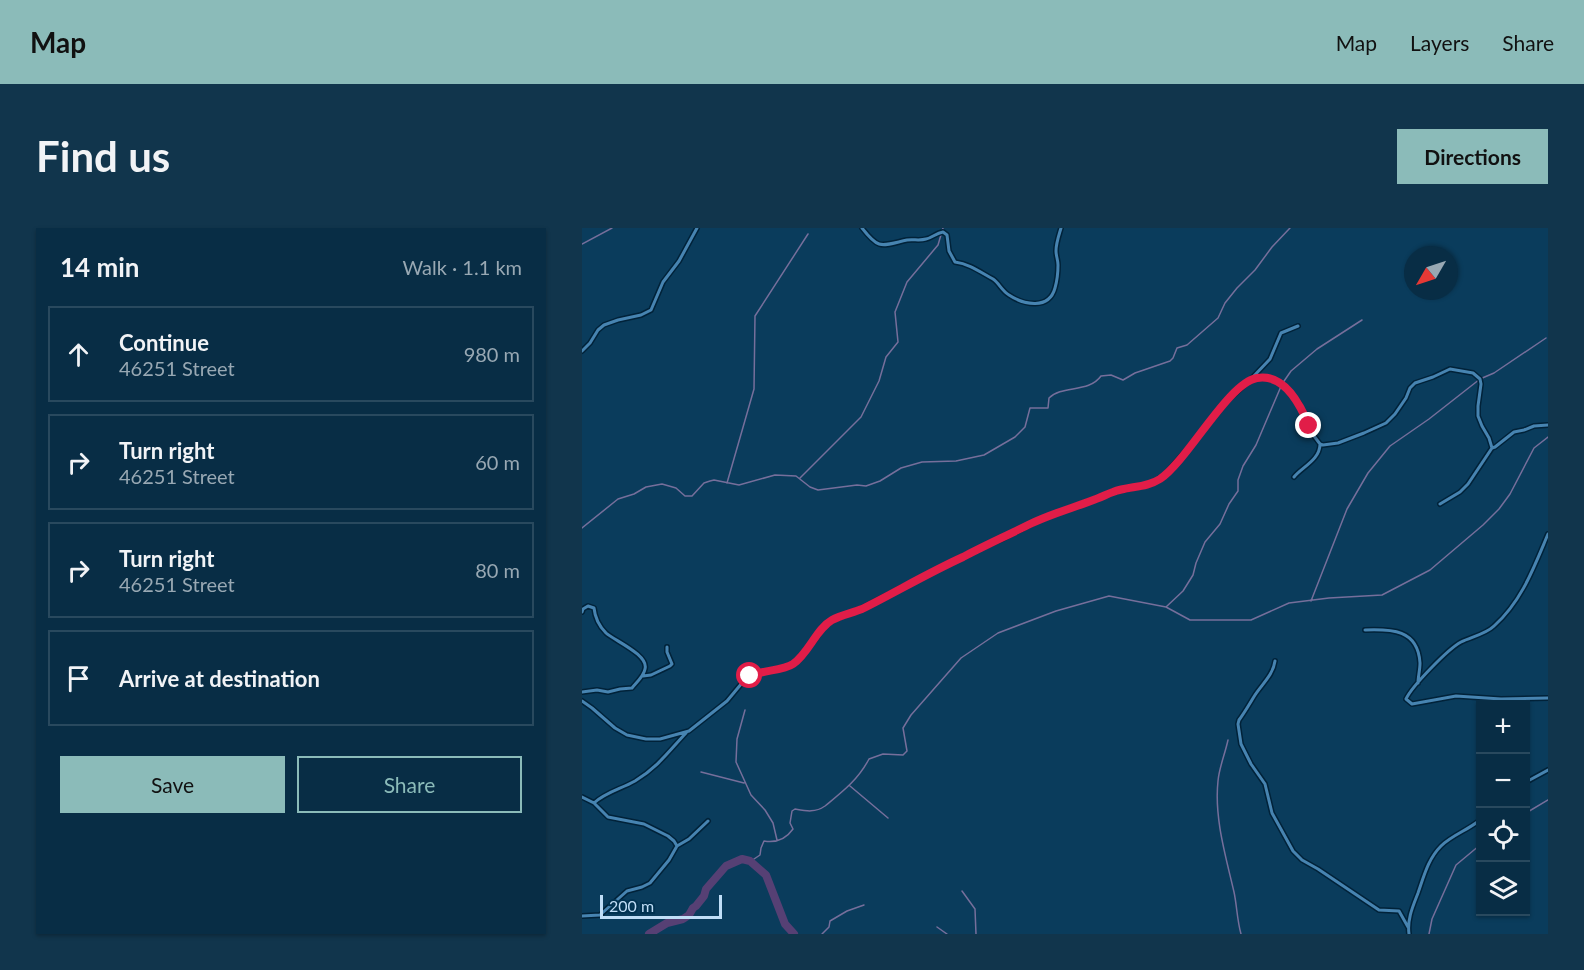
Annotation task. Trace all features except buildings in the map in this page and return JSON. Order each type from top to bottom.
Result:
[{"type":"street","points":[[582,351],[604,325],[642,315],[651,310],[663,282],[679,261],[697,228]]},
{"type":"street","points":[[862,228],[874,242],[881,245],[926,239],[935,233],[943,232],[946,235],[953,260],[980,271],[995,280],[1009,295],[1031,304],[1047,301],[1054,291],[1058,267],[1057,247],[1061,228]]},
{"type":"street","points":[[582,701],[627,735],[660,739],[687,732],[727,701],[750,676],[785,668],[796,662],[824,626],[833,620],[862,608],[961,557],[1046,517],[1113,492],[1147,485],[1161,478],[1191,446],[1227,401],[1267,364],[1281,333],[1298,326]]},
{"type":"street","points":[[1320,444],[1338,443],[1386,423],[1406,398],[1412,385],[1450,369],[1473,373],[1480,379],[1477,411],[1479,422],[1492,448]]},
{"type":"street","points":[[1250,380],[1259,377],[1282,384],[1299,403],[1311,432],[1320,444],[1320,451],[1313,460],[1294,477]]},
{"type":"street","points":[[1440,504],[1460,492],[1468,484],[1492,448],[1514,432],[1534,426],[1548,425]]},
{"type":"street","points":[[1548,534],[1520,596],[1512,606],[1491,629],[1458,643],[1450,649],[1418,683],[1407,700],[1412,704],[1456,696],[1501,699],[1548,698]]},
{"type":"street","points":[[582,612],[585,606],[594,608],[596,621],[606,633],[634,651],[646,662],[641,676],[630,689],[582,692]]},
{"type":"street","points":[[1365,630],[1394,630],[1411,640],[1419,655],[1418,683]]},
{"type":"street","points":[[641,676],[651,675],[672,664],[667,647]]},
{"type":"street","points":[[1275,661],[1268,679],[1255,694],[1238,724],[1241,744],[1265,784],[1272,813],[1277,823],[1293,851],[1302,860],[1378,910],[1399,911],[1408,927]]},
{"type":"street","points":[[594,803],[604,795],[649,771],[662,761],[687,732]]},
{"type":"street","points":[[1530,780],[1548,770]]},
{"type":"street","points":[[582,797],[594,803],[608,817],[644,824],[668,836],[677,846]]},
{"type":"street","points":[[582,916],[600,915],[627,891],[646,886],[669,860],[677,846],[689,839],[708,821]]},
{"type":"street","points":[[1409,934],[1412,907],[1425,870],[1434,855],[1446,841],[1476,822]]},
{"type":"waterway","points":[[582,244],[612,228]]},
{"type":"waterway","points":[[800,478],[861,417],[879,381],[886,357],[898,342],[895,312],[907,282],[938,245],[943,228]]},
{"type":"waterway","points":[[582,528],[618,499],[646,487],[662,484],[676,488],[685,496],[692,496],[704,483],[714,480],[739,485],[775,475],[796,476],[818,490],[866,486],[880,481],[901,468],[922,462],[956,461],[984,455],[1015,437],[1025,427],[1030,408],[1048,408],[1049,398],[1054,394],[1090,385],[1101,376],[1111,375],[1123,380],[1135,373],[1170,361],[1177,348],[1187,345],[1218,318],[1225,303],[1290,228]]},
{"type":"waterway","points":[[727,483],[754,389],[755,316],[808,234]]},
{"type":"waterway","points":[[1166,607],[1183,591],[1193,575],[1205,542],[1220,524],[1238,491],[1238,480],[1243,466],[1256,445],[1282,384],[1291,371],[1317,349],[1362,320]]},
{"type":"waterway","points":[[1311,601],[1347,509],[1368,473],[1390,446],[1480,379],[1494,373],[1546,338]]},
{"type":"waterway","points":[[751,861],[760,855],[764,841],[780,840],[793,829],[790,823],[792,811],[795,809],[814,811],[825,806],[855,779],[869,759],[883,754],[903,755],[907,751],[903,728],[911,715],[961,658],[998,633],[1056,611],[1109,596],[1166,607],[1190,620],[1251,620],[1289,603],[1382,595],[1430,570],[1483,525],[1510,494],[1534,448],[1548,437]]},
{"type":"waterway","points":[[745,710],[737,739],[736,762],[751,795],[773,823],[777,840]]},
{"type":"waterway","points":[[1228,740],[1217,795],[1222,837],[1241,934]]},
{"type":"waterway","points":[[701,772],[744,783]]},
{"type":"waterway","points":[[850,786],[888,818]]},
{"type":"waterway","points":[[1530,811],[1548,800]]},
{"type":"waterway","points":[[1429,934],[1432,919],[1456,865],[1476,848]]},
{"type":"waterway","points":[[649,934],[667,923],[689,915],[704,896],[706,889],[726,866],[742,859],[750,861],[766,875],[785,924],[794,934]]},
{"type":"waterway","points":[[962,891],[975,909],[976,934]]},
{"type":"waterway","points":[[822,934],[829,927],[830,921],[847,911],[864,905]]},
{"type":"waterway","points":[[937,927],[947,934]]},
{"type":"route","points":[[750,676],[791,665],[803,654],[824,626],[833,620],[862,608],[961,557],[1046,517],[1113,492],[1147,485],[1166,475],[1227,401],[1250,380],[1259,377],[1282,384],[1299,403],[1309,426]]}]
